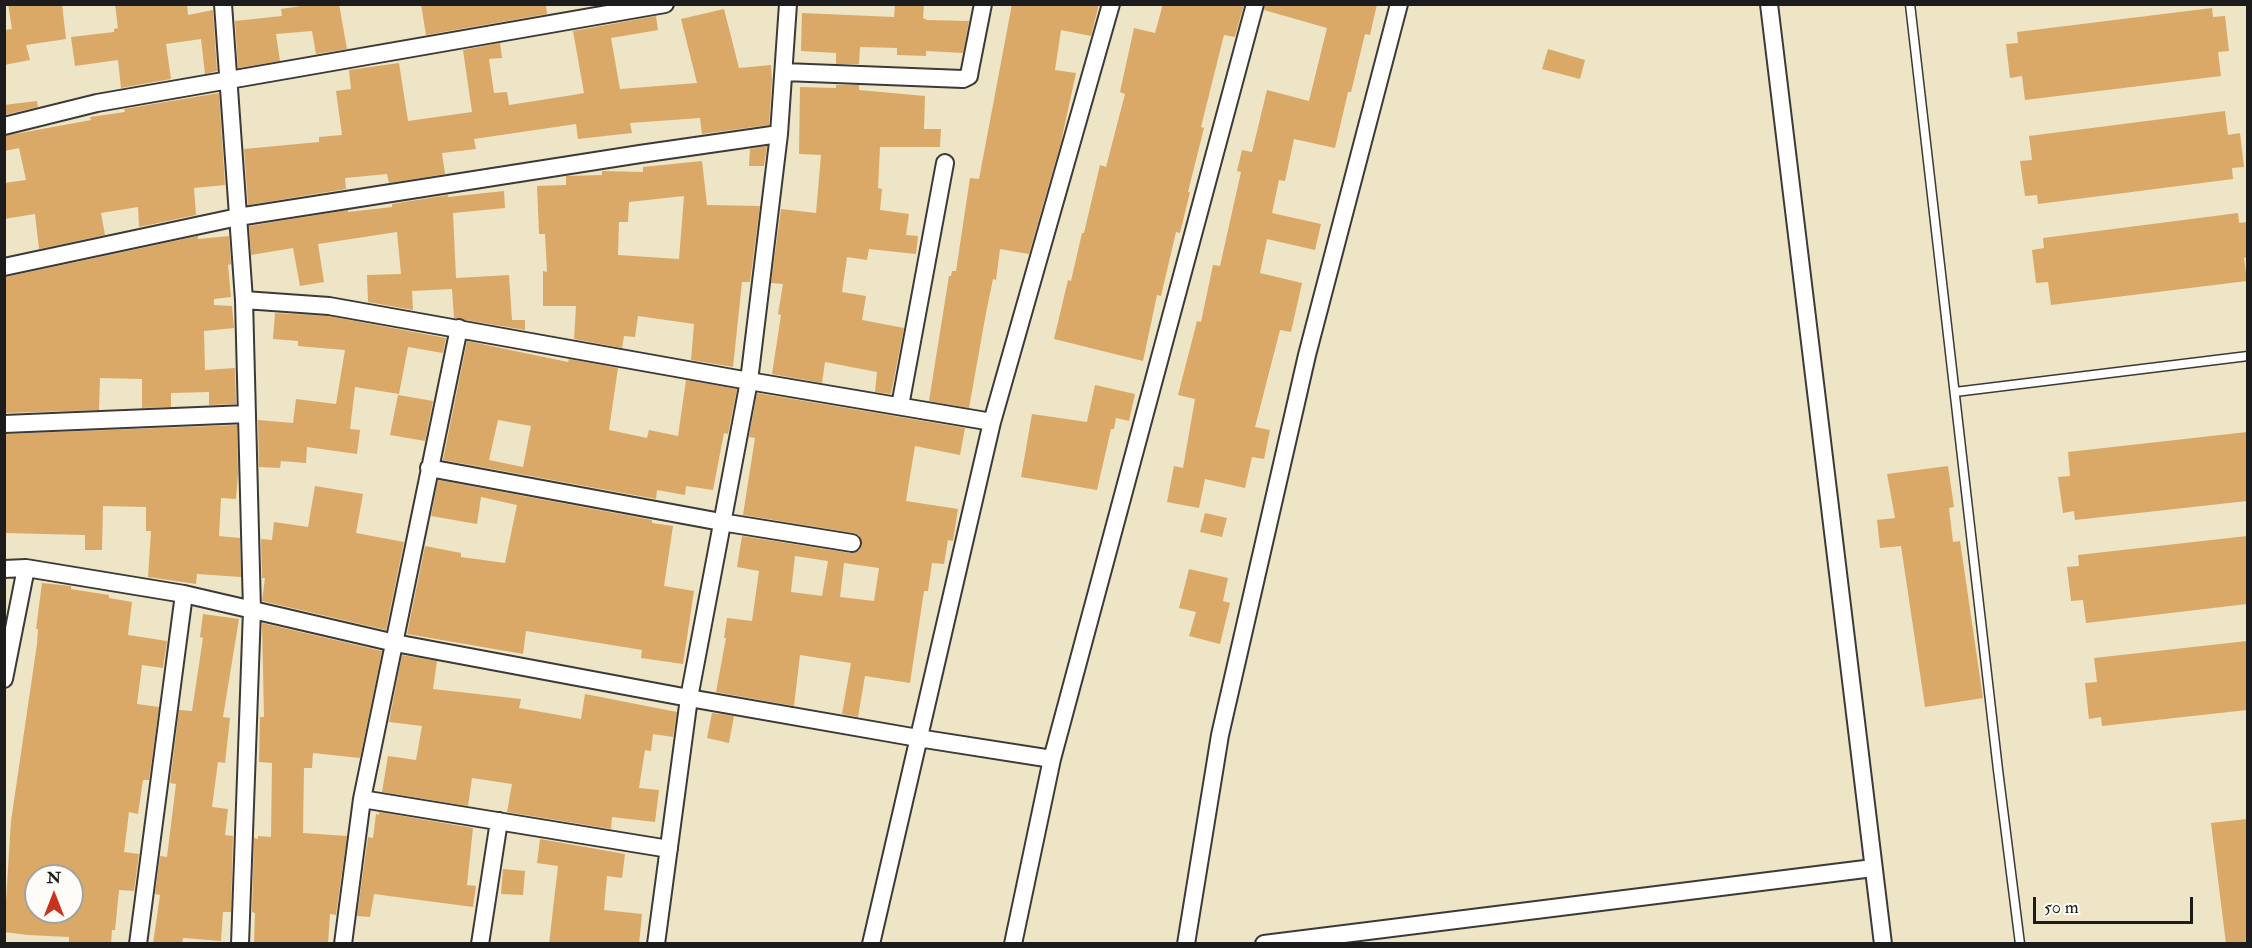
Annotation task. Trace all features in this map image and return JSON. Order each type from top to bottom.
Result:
[{"type":"street","points":[[223,4],[244,300],[252,610],[240,944]]},
{"type":"street","points":[[4,126],[97,103],[665,4]]},
{"type":"street","points":[[656,944],[689,698],[749,381],[780,134],[788,4]]},
{"type":"street","points":[[784,72],[963,78],[969,76],[983,4]]},
{"type":"street","points":[[871,944],[992,422],[1111,4]]},
{"type":"street","points":[[1013,944],[1052,759],[1255,4]]},
{"type":"street","points":[[1186,944],[1220,735],[1307,355],[1399,4]]},
{"type":"street","points":[[1769,4],[1838,557],[1883,944]]},
{"type":"street","points":[[4,267],[238,217],[628,155],[780,134]]},
{"type":"street","points":[[900,406],[945,163]]},
{"type":"street","points":[[244,300],[329,306],[992,422]]},
{"type":"street","points":[[343,944],[362,799],[459,328]]},
{"type":"street","points":[[4,424],[248,414]]},
{"type":"street","points":[[429,468],[721,522],[852,543]]},
{"type":"street","points":[[4,568],[26,568],[184,594],[395,643],[689,698],[1052,759]]},
{"type":"street","points":[[4,679],[26,568]]},
{"type":"street","points":[[138,944],[184,594]]},
{"type":"street","points":[[362,799],[669,849]]},
{"type":"street","points":[[480,944],[499,821]]},
{"type":"street","points":[[1264,944],[1873,868]]},
{"type":"lane","points":[[1910,4],[2020,944]]},
{"type":"lane","points":[[1955,392],[2247,356]]},
{"type":"building","points":[[8,4],[62,4],[66,39],[26,45],[30,60],[4,65],[4,30],[12,29]]},
{"type":"building","points":[[115,4],[187,4],[188,15],[213,10],[217,71],[205,74],[201,39],[166,44],[171,79],[121,88],[118,60],[75,66],[71,37],[114,32],[114,29],[118,28]]},
{"type":"building","points":[[314,4],[339,4],[347,49],[316,54],[312,31],[276,34],[280,61],[238,68],[235,21],[282,16],[281,9]]},
{"type":"building","points":[[421,4],[546,4],[547,14],[426,35]]},
{"type":"building","points":[[895,4],[924,4],[923,18],[927,20],[969,21],[963,53],[926,51],[926,56],[897,55],[897,48],[860,47],[859,64],[836,64],[836,53],[801,51],[802,13],[894,17]]},
{"type":"building","points":[[1012,4],[1099,4],[1091,36],[1061,30],[1055,70],[1076,73],[1061,142],[1029,254],[1000,249],[996,280],[993,279],[969,408],[929,401],[949,276],[952,271],[956,271],[970,178],[979,179]]},
{"type":"building","points":[[1163,4],[1244,4],[1235,37],[1224,35],[1201,127],[1204,128],[1180,233],[1176,232],[1161,296],[1157,295],[1143,361],[1054,339],[1068,280],[1071,281],[1082,233],[1084,233],[1100,165],[1106,167],[1125,94],[1120,92],[1134,28],[1155,33]]},
{"type":"building","points":[[1265,4],[1377,4],[1370,35],[1365,34],[1351,92],[1348,92],[1335,148],[1294,139],[1285,181],[1279,180],[1272,213],[1321,224],[1315,250],[1267,239],[1260,273],[1302,283],[1291,332],[1280,330],[1255,427],[1270,430],[1264,459],[1252,457],[1245,488],[1205,479],[1199,508],[1167,502],[1174,466],[1183,468],[1195,399],[1178,395],[1197,321],[1201,322],[1213,265],[1220,266],[1241,172],[1237,171],[1242,150],[1252,152],[1267,90],[1309,101],[1327,28],[1264,10]]},
{"type":"building","points":[[2212,8],[2213,17],[2225,16],[2229,51],[2218,52],[2221,76],[2025,100],[2022,76],[2010,78],[2006,44],[2018,43],[2017,32]]},
{"type":"building","points":[[724,9],[739,68],[771,65],[769,125],[702,134],[700,118],[630,123],[632,133],[578,139],[576,124],[474,139],[476,149],[442,153],[445,174],[389,183],[387,174],[345,178],[346,189],[248,205],[244,149],[319,142],[319,137],[342,135],[336,91],[351,89],[349,70],[399,63],[408,121],[472,112],[463,50],[500,43],[502,58],[489,59],[494,93],[507,92],[509,105],[573,95],[584,93],[573,31],[656,16],[658,30],[611,38],[620,89],[697,83],[681,19]]},
{"type":"building","points":[[1548,49],[1585,60],[1580,79],[1542,69]]},
{"type":"building","points":[[836,85],[859,85],[859,90],[925,96],[924,129],[941,129],[940,147],[880,147],[878,188],[882,189],[880,210],[909,214],[906,235],[918,236],[916,254],[869,249],[867,260],[847,257],[842,292],[866,296],[862,320],[904,328],[891,394],[875,392],[877,372],[825,362],[822,383],[772,374],[783,284],[771,283],[781,209],[816,213],[821,155],[799,154],[800,87],[836,88]]},
{"type":"building","points":[[219,93],[225,185],[194,188],[196,215],[139,227],[138,207],[101,213],[105,235],[39,249],[35,214],[4,219],[4,183],[26,180],[19,148],[4,151],[4,136],[91,120],[90,117],[125,112],[124,109]]},
{"type":"building","points":[[37,101],[38,107],[4,115],[4,105]]},
{"type":"building","points":[[2225,111],[2228,135],[2240,133],[2244,167],[2232,168],[2233,179],[2038,204],[2037,195],[2025,196],[2020,161],[2032,160],[2029,136]]},
{"type":"building","points":[[767,146],[764,166],[749,166],[750,149]]},
{"type":"building","points":[[702,161],[707,205],[760,206],[750,282],[742,282],[733,367],[691,360],[694,324],[638,316],[635,337],[624,336],[622,348],[574,339],[576,306],[543,306],[543,271],[547,272],[545,234],[539,234],[537,186],[566,185],[566,176],[602,175],[602,171],[643,172],[643,167]],"holes":[[[684,196],[679,259],[618,255],[619,222],[628,222],[629,202]]]},
{"type":"building","points":[[504,191],[505,208],[453,213],[456,278],[509,275],[512,320],[525,320],[525,330],[454,318],[452,289],[412,291],[413,310],[368,302],[367,275],[401,274],[397,232],[318,244],[324,282],[300,286],[293,248],[251,255],[249,226],[348,210],[348,212],[392,207],[392,204],[448,195],[448,197]]},
{"type":"building","points":[[2238,213],[2239,223],[2247,222],[2247,257],[2244,258],[2247,281],[2051,305],[2048,282],[2036,283],[2032,250],[2044,248],[2043,238]]},
{"type":"building","points":[[198,236],[198,239],[229,236],[231,264],[228,265],[231,297],[214,299],[214,305],[232,306],[234,328],[204,331],[205,370],[235,368],[236,404],[209,405],[209,392],[171,393],[171,407],[142,408],[142,379],[100,378],[99,410],[4,413],[6,277]]},
{"type":"building","points":[[275,313],[328,316],[446,338],[443,353],[408,347],[399,394],[355,387],[350,429],[360,430],[357,454],[307,447],[306,463],[281,461],[280,468],[259,467],[258,420],[293,423],[296,399],[336,404],[345,350],[298,346],[298,341],[273,339]]},
{"type":"building","points":[[467,341],[568,362],[569,359],[618,368],[609,430],[647,438],[649,430],[678,436],[686,380],[737,389],[728,434],[724,433],[713,490],[686,486],[685,495],[657,490],[656,499],[443,460]],"holes":[[[498,420],[531,426],[523,467],[489,460]]]},
{"type":"building","points":[[1095,385],[1135,394],[1129,421],[1116,418],[1114,429],[1111,429],[1097,490],[1021,477],[1032,414],[1087,422]]},
{"type":"building","points":[[757,393],[965,428],[960,455],[915,446],[906,501],[958,509],[953,541],[948,540],[944,564],[932,563],[928,591],[924,591],[910,683],[865,676],[858,717],[842,714],[851,663],[800,655],[794,706],[716,692],[726,638],[724,638],[727,618],[752,621],[759,571],[737,567],[742,536],[850,553],[860,550],[862,544],[859,535],[854,533],[743,515],[755,438],[749,437]],"holes":[[[795,556],[828,561],[822,596],[791,592]],[[844,563],[879,568],[874,601],[840,597]]]},
{"type":"building","points":[[398,395],[433,401],[425,441],[390,435]]},
{"type":"building","points":[[237,425],[236,499],[221,498],[219,536],[240,538],[241,577],[197,574],[196,584],[148,577],[151,531],[146,531],[146,507],[103,506],[102,550],[85,550],[85,535],[4,533],[5,434]]},
{"type":"building","points":[[2247,432],[2247,501],[2075,520],[2074,511],[2063,513],[2058,477],[2070,476],[2068,452]]},
{"type":"building","points":[[1948,466],[1954,507],[1949,508],[1953,542],[1960,541],[1983,698],[1925,707],[1901,546],[1880,548],[1877,520],[1895,518],[1887,474]]},
{"type":"building","points":[[438,480],[652,520],[652,523],[673,526],[664,586],[694,591],[683,664],[641,658],[642,650],[526,631],[523,654],[407,634],[425,546],[461,553],[461,557],[505,563],[517,505],[481,497],[477,524],[431,516]]},
{"type":"building","points":[[315,486],[363,494],[356,533],[404,542],[386,630],[262,601],[265,578],[262,578],[261,539],[272,540],[274,522],[308,527]]},
{"type":"building","points":[[1205,513],[1227,518],[1222,537],[1200,532]]},
{"type":"building","points":[[2247,536],[2247,604],[2086,623],[2083,600],[2071,601],[2067,567],[2079,566],[2078,555]]},
{"type":"building","points":[[1189,569],[1228,578],[1223,601],[1230,603],[1220,644],[1189,636],[1196,612],[1179,608]]},
{"type":"building","points":[[42,583],[71,586],[71,589],[109,595],[109,598],[132,602],[128,635],[167,641],[163,668],[142,665],[137,704],[159,707],[149,780],[143,780],[138,814],[129,812],[124,852],[139,854],[134,891],[119,890],[115,930],[112,930],[111,944],[69,944],[69,937],[4,932],[11,821],[38,629],[36,629]]},
{"type":"building","points":[[203,614],[239,619],[223,717],[230,718],[225,763],[218,762],[212,807],[228,809],[225,835],[233,836],[231,912],[223,912],[221,941],[183,938],[182,944],[153,944],[160,895],[155,894],[160,856],[167,857],[176,784],[170,783],[179,710],[192,711],[203,638],[200,637]]},
{"type":"building","points":[[262,623],[382,651],[360,758],[313,753],[312,768],[304,768],[303,833],[347,836],[336,915],[330,914],[328,944],[254,944],[255,913],[252,912],[254,838],[271,837],[272,763],[259,762],[260,717],[264,717]]},
{"type":"building","points":[[2247,641],[2247,710],[2102,726],[2101,717],[2089,719],[2085,683],[2097,682],[2094,658]]},
{"type":"building","points":[[402,655],[437,661],[433,689],[521,699],[519,708],[581,719],[585,694],[677,712],[673,737],[653,734],[651,751],[645,750],[639,788],[659,790],[655,822],[612,817],[611,829],[507,812],[512,784],[472,778],[468,806],[382,792],[388,756],[416,760],[422,726],[389,722]]},
{"type":"building","points":[[712,713],[734,716],[729,743],[707,738]]},
{"type":"building","points":[[379,812],[473,828],[467,885],[476,886],[473,907],[374,894],[370,917],[357,916],[368,837],[373,838],[376,814],[379,815]]},
{"type":"building","points":[[2247,819],[2247,944],[2226,944],[2211,823]]},
{"type":"building","points":[[540,839],[625,854],[622,878],[607,876],[604,910],[642,914],[639,944],[549,944],[558,866],[537,863]]},
{"type":"building","points":[[503,869],[525,871],[523,895],[501,894]]}]
